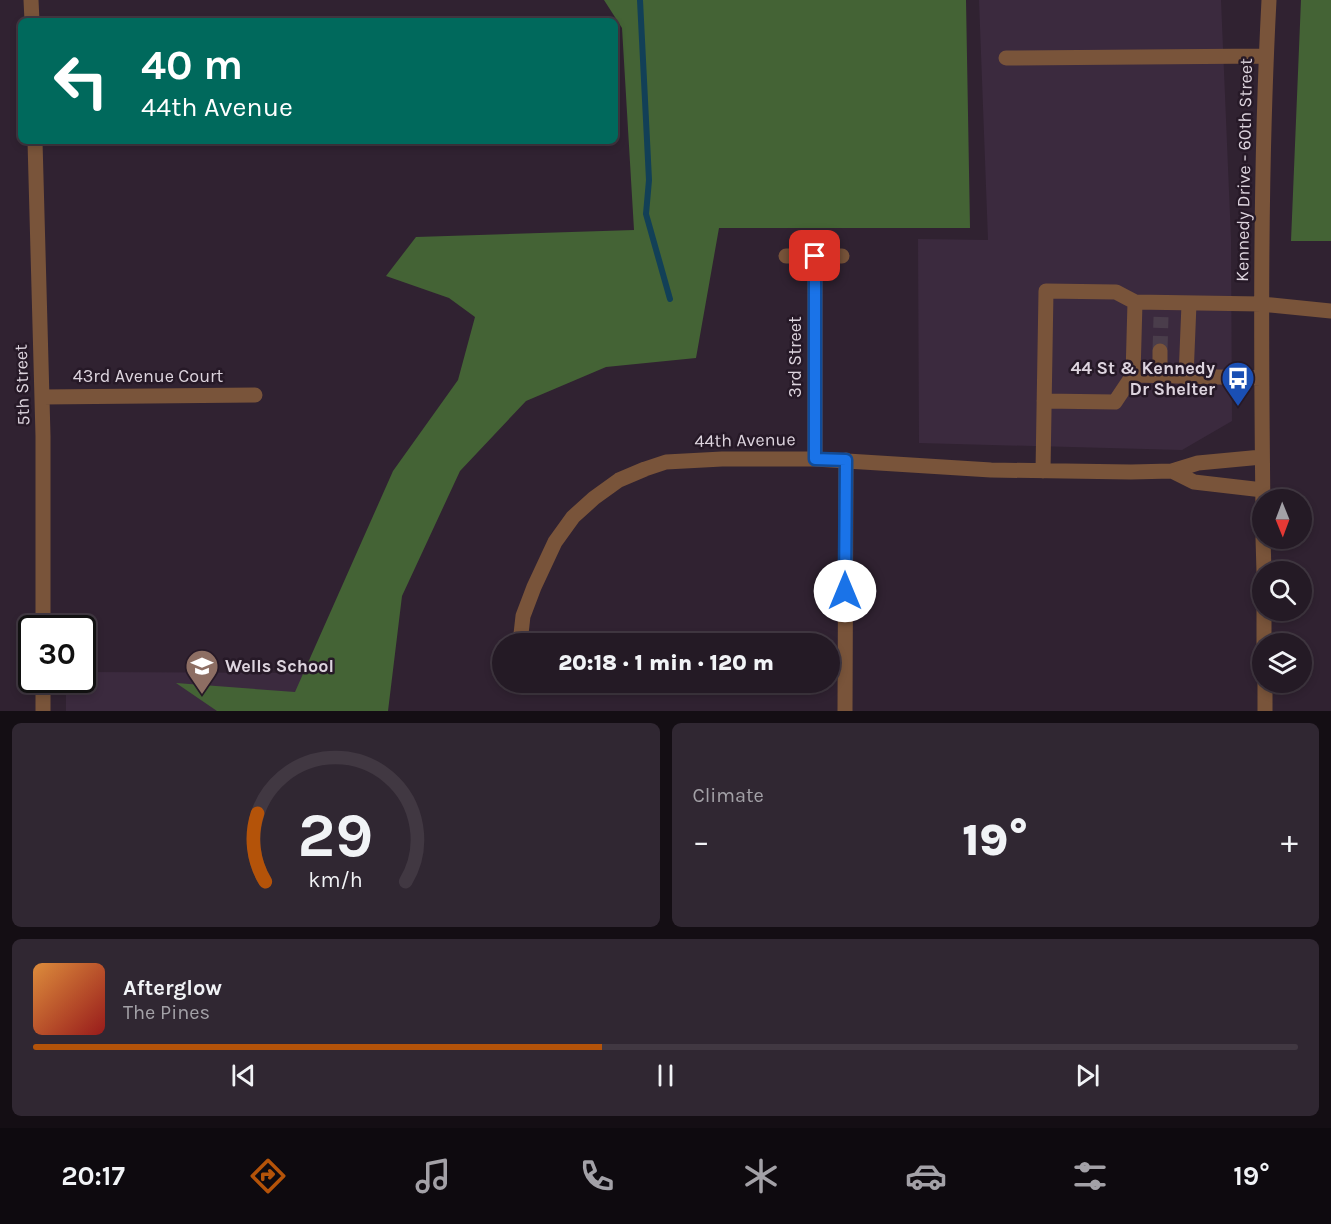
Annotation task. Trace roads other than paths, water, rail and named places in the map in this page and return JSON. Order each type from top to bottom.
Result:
[{"type":"street","points":[[31,0],[32,18]]},
{"type":"street","name":"Kennedy Drive - 60th Street","points":[[1263,489],[1261,304],[1269,0]]},
{"type":"street","points":[[1006,58],[1266,56]]},
{"type":"street","name":"5th Street","points":[[35,144],[44,436],[43,615]]},
{"type":"street","points":[[786,256],[842,256]]},
{"type":"street","name":"3rd Street","points":[[815,256],[815,459]]},
{"type":"street","points":[[1043,471],[1046,291],[1116,292],[1135,302],[1161,310],[1189,304],[1261,304],[1331,311]]},
{"type":"street","points":[[1044,401],[1115,402],[1133,375],[1135,302]]},
{"type":"street","points":[[1186,376],[1189,304]]},
{"type":"street","points":[[1160,351],[1160,376]]},
{"type":"street","points":[[1133,375],[1261,378]]},
{"type":"street","name":"43rd Avenue Court","points":[[42,397],[255,395]]},
{"type":"street","name":"44th Avenue","points":[[522,633],[523,616],[530,597],[555,542],[573,517],[619,480],[666,462],[722,459],[815,459],[991,470],[1131,472],[1172,471],[1198,463],[1262,457]]},
{"type":"street","points":[[839,633],[846,460]]},
{"type":"street","name":"44th Avenue","points":[[1172,471],[1194,482],[1254,489]]},
{"type":"street","points":[[840,690],[845,711]]},
{"type":"street","points":[[43,693],[43,711]]},
{"type":"street","points":[[1265,693],[1265,711]]},
{"type":"waterway","points":[[640,0],[649,180],[646,214],[670,299]]},
{"type":"tunnel","points":[[1160,351],[1161,317]]},
{"type":"place","name":"44 St & Kennedy Dr Shelter","points":[[1238,407]]},
{"type":"place","name":"Wells School","points":[[202,695]]}]
